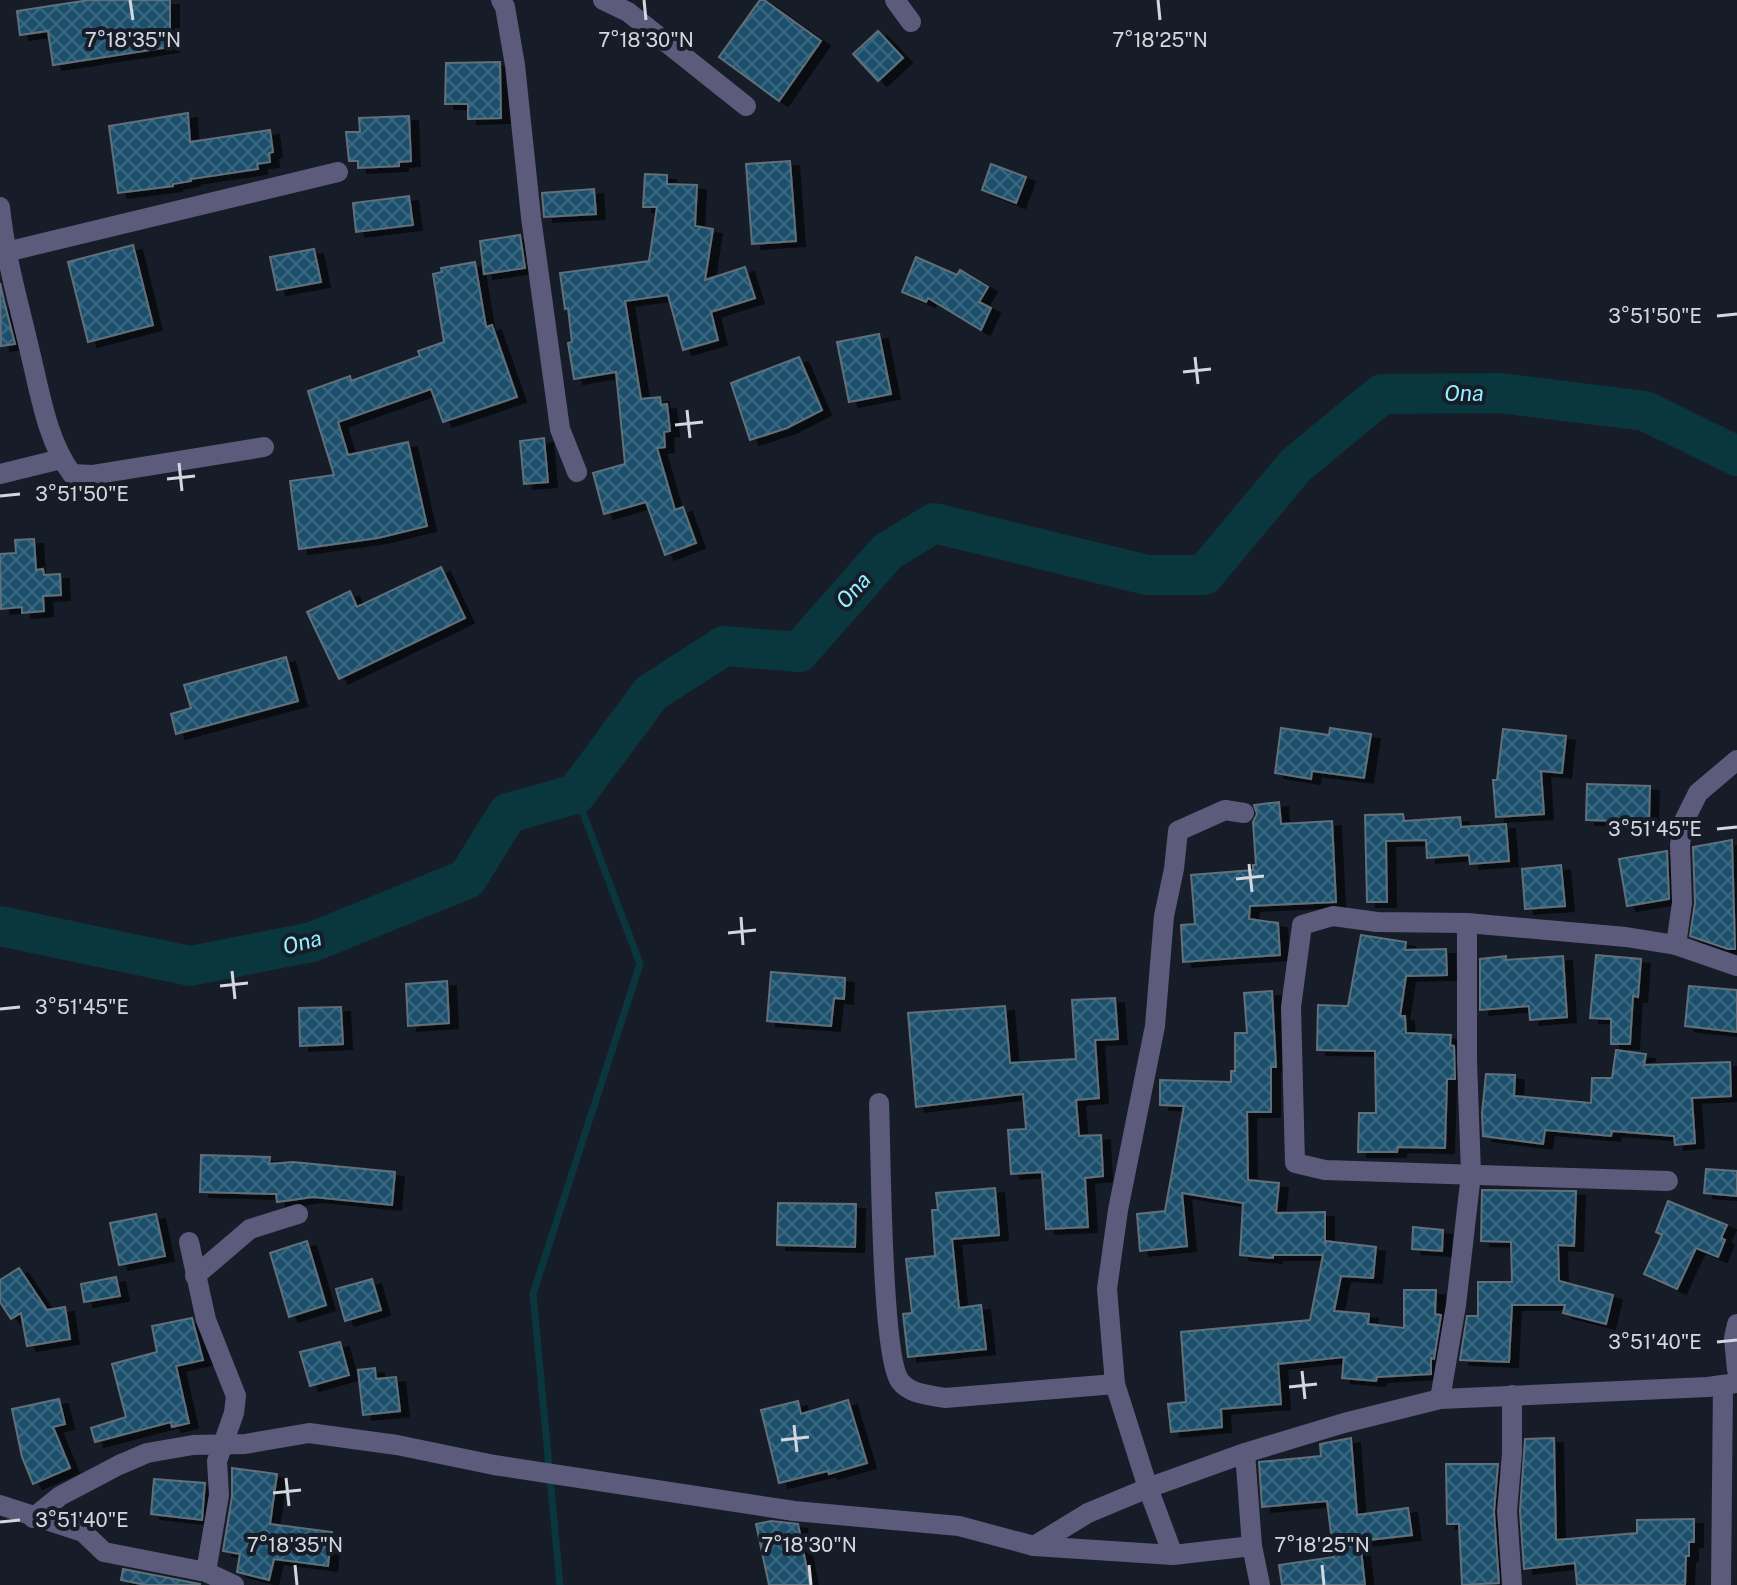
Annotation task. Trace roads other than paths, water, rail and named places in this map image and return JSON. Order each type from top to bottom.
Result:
[{"type":"street","points":[[501,0],[505,7],[515,65],[531,217],[560,429],[577,472]]},
{"type":"street","points":[[603,0],[628,12],[746,106]]},
{"type":"street","points":[[895,0],[911,22]]},
{"type":"street","points":[[3,247],[338,172]]},
{"type":"street","points":[[0,207],[3,247],[45,411],[61,459],[72,474],[92,475],[264,447]]},
{"type":"street","points":[[0,474],[61,459]]},
{"type":"street","points":[[1676,945],[1682,903],[1680,845],[1683,823],[1698,793],[1737,760]]},
{"type":"street","points":[[1173,1555],[1115,1384],[1107,1289],[1118,1210],[1155,1026],[1164,916],[1178,831],[1225,810],[1244,813]]},
{"type":"street","points":[[1668,1181],[1325,1170],[1295,1163],[1291,1007],[1302,925],[1333,916],[1377,922],[1467,923],[1626,937],[1676,945],[1737,966]]},
{"type":"street","points":[[1440,1399],[1456,1305],[1471,1174],[1467,923]]},
{"type":"street","points":[[879,1103],[888,1330],[894,1369],[901,1382],[919,1393],[945,1398],[1115,1384]]},
{"type":"street","points":[[195,1276],[250,1229],[298,1214]]},
{"type":"street","points":[[189,1242],[206,1320],[236,1396],[234,1413],[217,1461],[219,1495],[206,1572]]},
{"type":"street","points":[[1737,1324],[1734,1363],[1737,1370]]},
{"type":"street","points":[[1034,1546],[1088,1513],[1148,1488],[1245,1453],[1344,1423],[1440,1399],[1730,1384],[1721,1585]]},
{"type":"street","points":[[1512,1395],[1512,1453],[1507,1511],[1512,1585]]},
{"type":"street","points":[[33,1518],[60,1496],[147,1453],[193,1445],[224,1446],[309,1433],[397,1445],[509,1468],[794,1511],[959,1526],[1034,1546],[1173,1555],[1252,1546]]},
{"type":"street","points":[[1245,1453],[1252,1546],[1260,1585]]},
{"type":"street","points":[[0,1505],[83,1532],[104,1552],[206,1572],[234,1585]]},
{"type":"waterway","name":"Ona","points":[[0,926],[190,966],[312,942],[467,879],[508,813],[576,794],[651,693],[724,646],[799,652],[887,552],[934,523],[1147,575],[1204,575],[1296,465],[1382,394],[1500,393],[1645,411],[1737,456]]},
{"type":"waterway","points":[[560,1585],[533,1294],[640,964],[576,794]]}]
